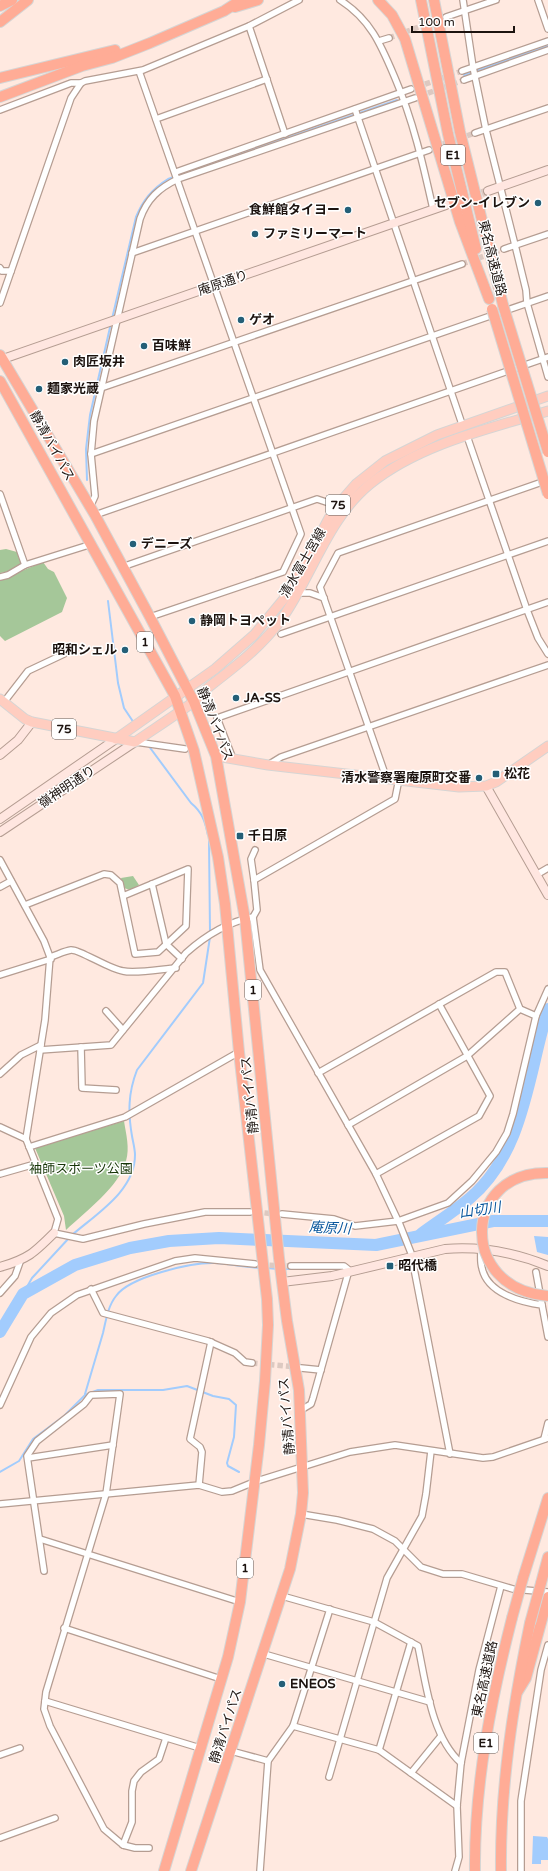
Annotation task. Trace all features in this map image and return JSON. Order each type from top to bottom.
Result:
[{"type":"highway","points":[[0,6],[12,0]]},
{"type":"highway","points":[[0,22],[28,0]]},
{"type":"highway","points":[[224,11],[241,0]]},
{"type":"highway","points":[[0,97],[82,66],[112,58],[224,11],[258,0]]},
{"type":"highway","points":[[378,0],[392,14],[405,39],[460,222],[490,304]]},
{"type":"highway","name":"東名高速道路","points":[[421,0],[448,134],[490,304],[548,494]]},
{"type":"highway","name":"東名高速道路","points":[[434,0],[460,132],[503,305],[548,452]]},
{"type":"highway","points":[[0,78],[150,43]]},
{"type":"highway","name":"静清バイパス","points":[[1,358],[92,511],[188,688],[216,756],[249,918],[279,1258],[301,1410],[303,1466],[301,1514],[295,1551],[282,1596],[191,1871]]},
{"type":"highway","name":"静清バイパス","points":[[0,381],[92,544],[174,696],[194,751],[218,857],[228,925],[239,1052],[267,1299],[267,1352],[254,1482],[240,1602],[235,1630],[164,1871]]},
{"type":"highway","points":[[548,1173],[530,1174],[516,1179],[506,1185],[496,1194],[490,1204],[482,1227],[484,1250],[489,1262],[505,1282],[526,1292],[548,1296]]},
{"type":"highway","points":[[540,1520],[548,1491]]},
{"type":"highway","name":"東名高速道路","points":[[475,1871],[481,1770],[500,1666],[523,1578],[548,1498]]},
{"type":"highway","name":"E1","points":[[501,1871],[502,1812],[507,1753],[515,1696],[535,1624],[541,1583],[548,1557]]},
{"type":"highway","points":[[535,1624],[548,1597]]},
{"type":"main road","name":"清水富士宮線","points":[[116,739],[174,696],[188,688],[237,651],[254,635],[283,600],[338,506],[356,484],[385,461],[416,444],[437,435],[548,396]]},
{"type":"main road","name":"清水富士宮線","points":[[135,742],[194,702],[205,690],[249,657],[280,621],[299,593],[326,540],[359,494],[384,474],[407,459],[467,436],[548,411]]},
{"type":"main road","name":"75","points":[[2,700],[32,722],[135,742]]},
{"type":"main road","points":[[216,756],[268,765],[386,777],[459,787],[486,786],[503,777],[548,746]]},
{"type":"street","points":[[0,303],[71,98],[80,84],[85,81],[139,71],[249,26],[299,0]]},
{"type":"street","points":[[340,0],[359,15],[379,41],[405,102],[420,152],[433,209]]},
{"type":"street","points":[[463,0],[473,67],[486,130],[516,245],[526,290],[527,303],[545,358],[548,377]]},
{"type":"street","points":[[446,17],[496,0]]},
{"type":"street","points":[[538,0],[548,29]]},
{"type":"street","points":[[249,26],[286,134]]},
{"type":"street","points":[[379,41],[389,38]]},
{"type":"street","points":[[462,71],[548,41]]},
{"type":"street","points":[[464,80],[548,50]]},
{"type":"street","points":[[139,71],[176,172],[301,534],[283,572],[150,617]]},
{"type":"street","points":[[156,118],[267,79]]},
{"type":"street","points":[[0,110],[72,84],[80,84]]},
{"type":"street","points":[[176,172],[411,89]]},
{"type":"street","points":[[415,98],[178,179],[159,190],[147,203],[140,219],[94,421],[91,454],[95,496],[92,511],[272,452],[545,358]]},
{"type":"street","points":[[475,133],[548,108]]},
{"type":"street","points":[[355,109],[413,281],[452,390],[463,427]]},
{"type":"street","points":[[132,253],[429,150]]},
{"type":"street","points":[[488,191],[548,170]]},
{"type":"street","name":"庵原通り","points":[[1,358],[215,286],[446,205]]},
{"type":"street","points":[[504,249],[548,234]]},
{"type":"street","points":[[102,388],[462,264]]},
{"type":"street","points":[[1,270],[11,270]]},
{"type":"street","points":[[91,454],[548,296]]},
{"type":"street","points":[[467,436],[527,610],[538,638],[548,654]]},
{"type":"street","points":[[386,777],[320,587],[338,553],[548,480]]},
{"type":"street","points":[[0,494],[25,565]]},
{"type":"street","points":[[122,567],[317,499],[338,506]]},
{"type":"street","points":[[281,634],[548,541]]},
{"type":"street","points":[[0,576],[8,575],[25,565],[92,544]]},
{"type":"street","points":[[299,593],[310,593],[324,598]]},
{"type":"street","points":[[233,759],[216,718],[548,602]]},
{"type":"street","points":[[2,700],[28,670],[64,654]]},
{"type":"street","points":[[268,765],[281,757],[548,665]]},
{"type":"street","points":[[0,755],[18,740],[32,722]]},
{"type":"street","name":"嶺神明通り","points":[[0,819],[116,739]]},
{"type":"street","points":[[135,742],[185,749]]},
{"type":"street","name":"嶺神明通り","points":[[0,832],[135,742]]},
{"type":"street","points":[[254,880],[395,799],[399,779]]},
{"type":"street","points":[[486,786],[548,895]]},
{"type":"street","points":[[1,1072],[21,1055],[40,1047],[111,1045],[197,943],[228,925],[249,918],[257,910],[251,859],[255,850]]},
{"type":"street","points":[[0,860],[44,941],[51,958],[40,1047],[26,1139],[58,1219],[58,1225],[54,1233],[32,1255],[20,1262],[0,1267]]},
{"type":"street","points":[[536,875],[548,868]]},
{"type":"street","points":[[25,905],[104,874],[111,875],[120,883],[135,954],[158,952],[186,926],[188,869],[123,896]]},
{"type":"street","points":[[0,886],[11,881]]},
{"type":"street","points":[[152,884],[166,944],[182,959]]},
{"type":"street","points":[[249,918],[260,970],[376,1174],[399,1223],[411,1255],[450,1454]]},
{"type":"street","points":[[0,975],[73,950],[83,953],[106,966],[124,972],[176,968]]},
{"type":"street","points":[[318,1073],[496,972],[505,972],[520,1009],[536,1016]]},
{"type":"street","points":[[282,1214],[334,1218],[355,1226],[399,1223],[448,1203],[472,1181],[496,1152],[507,1133],[513,1114],[536,1016],[548,989]]},
{"type":"street","points":[[376,1174],[479,1116],[490,1096],[439,1004]]},
{"type":"street","points":[[348,1125],[467,1056],[520,1009]]},
{"type":"street","points":[[106,1011],[123,1030]]},
{"type":"street","points":[[81,1047],[82,1088],[116,1090]]},
{"type":"street","points":[[29,1147],[125,1118],[239,1052]]},
{"type":"street","points":[[0,1127],[26,1139]]},
{"type":"street","points":[[0,1174],[35,1164]]},
{"type":"street","points":[[54,1233],[83,1239],[144,1224],[205,1212],[250,1212]]},
{"type":"street","points":[[282,1282],[332,1276],[411,1255],[445,1249],[481,1249],[526,1259],[548,1266]]},
{"type":"street","points":[[481,1249],[482,1269],[488,1281],[513,1299],[542,1305]]},
{"type":"street","points":[[0,1405],[23,1351],[38,1328],[51,1313],[77,1295],[175,1261],[195,1258],[255,1264]]},
{"type":"street","points":[[0,1292],[15,1276],[20,1262]]},
{"type":"street","points":[[291,1266],[344,1266],[347,1267],[348,1272],[311,1404],[301,1410]]},
{"type":"street","points":[[536,1272],[548,1337]]},
{"type":"street","points":[[91,1289],[103,1313],[211,1342],[235,1353],[245,1362],[252,1363]]},
{"type":"street","points":[[199,1485],[202,1452],[200,1447],[190,1439],[211,1342]]},
{"type":"street","points":[[301,1368],[321,1370]]},
{"type":"street","points":[[44,1571],[27,1456],[36,1441],[84,1404],[91,1395],[120,1394],[106,1494],[64,1628],[44,1709],[50,1726],[104,1829],[123,1845],[134,1848],[150,1848]]},
{"type":"street","points":[[0,1504],[199,1485],[222,1492],[232,1491],[254,1482],[350,1452],[395,1445],[450,1454],[493,1457],[546,1439],[548,1423]]},
{"type":"street","points":[[28,1458],[113,1445]]},
{"type":"street","points":[[329,1777],[387,1578],[422,1516],[431,1451]]},
{"type":"street","points":[[301,1514],[337,1520],[373,1529],[391,1538],[421,1567],[444,1574],[462,1574],[513,1590],[548,1592]]},
{"type":"street","points":[[40,1539],[240,1602]]},
{"type":"street","points":[[455,1871],[459,1856],[456,1806],[460,1763],[479,1670],[501,1586]]},
{"type":"street","points":[[282,1596],[374,1622],[418,1646],[430,1702],[441,1736],[452,1755],[460,1763]]},
{"type":"street","points":[[260,1871],[268,1761],[293,1726],[330,1609]]},
{"type":"street","points":[[64,1628],[221,1679]]},
{"type":"street","points":[[379,1750],[411,1642]]},
{"type":"street","points":[[521,1871],[521,1801],[541,1670],[548,1645]]},
{"type":"street","points":[[264,1654],[430,1702]]},
{"type":"street","points":[[45,1701],[200,1748]]},
{"type":"street","points":[[293,1726],[379,1750],[456,1806]]},
{"type":"street","points":[[411,1773],[441,1736]]},
{"type":"street","points":[[123,1845],[132,1822],[132,1791],[134,1781],[141,1772],[159,1759],[166,1738]]},
{"type":"street","points":[[0,1755],[20,1748]]},
{"type":"street","points":[[231,1751],[268,1761]]},
{"type":"street","points":[[0,1838],[55,1818]]},
{"type":"green space","points":[[6,549],[17,552],[21,564],[8,572],[0,573],[0,550]]},
{"type":"green space","points":[[43,562],[48,569],[54,572],[67,598],[62,612],[5,641],[0,636],[0,580]]},
{"type":"green space","points":[[133,876],[139,885],[130,890],[124,888],[121,878]]},
{"type":"green space","name":"袖師スポーツ公園","points":[[124,1121],[128,1151],[122,1171],[109,1190],[66,1230],[64,1216],[35,1148]]},
{"type":"water","points":[[534,1236],[548,1237],[548,1255],[537,1252]]},
{"type":"water","points":[[533,1836],[547,1837],[548,1839],[548,1860],[541,1860],[541,1864],[532,1864]]},
{"type":"waterway","points":[[464,75],[548,46]]},
{"type":"waterway","points":[[112,319],[136,217],[149,195],[162,183],[168,179],[397,100]]},
{"type":"waterway","points":[[87,480],[86,449],[90,415],[111,323]]},
{"type":"waterway","points":[[108,601],[118,683],[124,708],[134,723]]},
{"type":"waterway","points":[[148,745],[200,813],[208,835]]},
{"type":"waterway","points":[[209,841],[210,933]]},
{"type":"waterway","points":[[72,1235],[112,1201],[129,1180],[135,1155],[129,1111],[130,1095],[134,1078],[137,1070],[203,983],[210,937]]},
{"type":"waterway","name":"庵原川","points":[[421,1234],[470,1198],[488,1179],[503,1158],[514,1134],[522,1110],[548,1009]]},
{"type":"waterway","name":"庵原川","points":[[0,1332],[23,1294],[75,1265],[130,1248],[169,1241],[219,1238],[376,1245],[493,1221],[548,1221]]},
{"type":"waterway","points":[[23,1294],[32,1278],[69,1238]]},
{"type":"waterway","points":[[85,1394],[109,1309],[113,1300],[123,1289],[147,1277],[162,1272],[205,1263],[260,1268]]},
{"type":"waterway","points":[[267,1268],[278,1269]]},
{"type":"waterway","points":[[284,1269],[327,1269]]},
{"type":"waterway","points":[[0,1472],[19,1461],[33,1439],[64,1416],[85,1395],[98,1390],[163,1390],[187,1386],[213,1396],[229,1399],[236,1405],[234,1437],[227,1463],[228,1466],[239,1472]]},
{"type":"tunnel","points":[[389,38],[446,17]]},
{"type":"tunnel","points":[[417,87],[462,71]]},
{"type":"tunnel","points":[[420,96],[464,80]]},
{"type":"tunnel","points":[[435,147],[475,133]]},
{"type":"tunnel","points":[[459,201],[488,191]]},
{"type":"tunnel","points":[[462,264],[504,249]]},
{"type":"tunnel","points":[[256,1212],[275,1214]]},
{"type":"tunnel","points":[[261,1265],[291,1266]]},
{"type":"tunnel","points":[[252,1363],[297,1367]]},
{"type":"place","name":"セブン-イレブン","points":[[538,203]]},
{"type":"place","name":"食鮮館タイヨー","points":[[348,210]]},
{"type":"place","name":"ファミリーマート","points":[[255,234]]},
{"type":"place","name":"ゲオ","points":[[241,320]]},
{"type":"place","name":"百味鮮","points":[[144,346]]},
{"type":"place","name":"肉匠坂井","points":[[65,362]]},
{"type":"place","name":"麺家光蔵","points":[[39,389]]},
{"type":"place","name":"デニーズ","points":[[133,544]]},
{"type":"place","name":"静岡トヨペット","points":[[192,621]]},
{"type":"place","name":"昭和シェル","points":[[125,650]]},
{"type":"place","name":"JA-SS","points":[[236,698]]},
{"type":"place","name":"松花","points":[[496,774]]},
{"type":"place","name":"清水警察署庵原町交番","points":[[479,778]]},
{"type":"place","name":"千日原","points":[[240,836]]},
{"type":"place","name":"昭代橋","points":[[390,1266]]},
{"type":"place","name":"ENEOS","points":[[282,1684]]},
{"type":"water label","name":"山切川","points":[[480,1210]]}]
